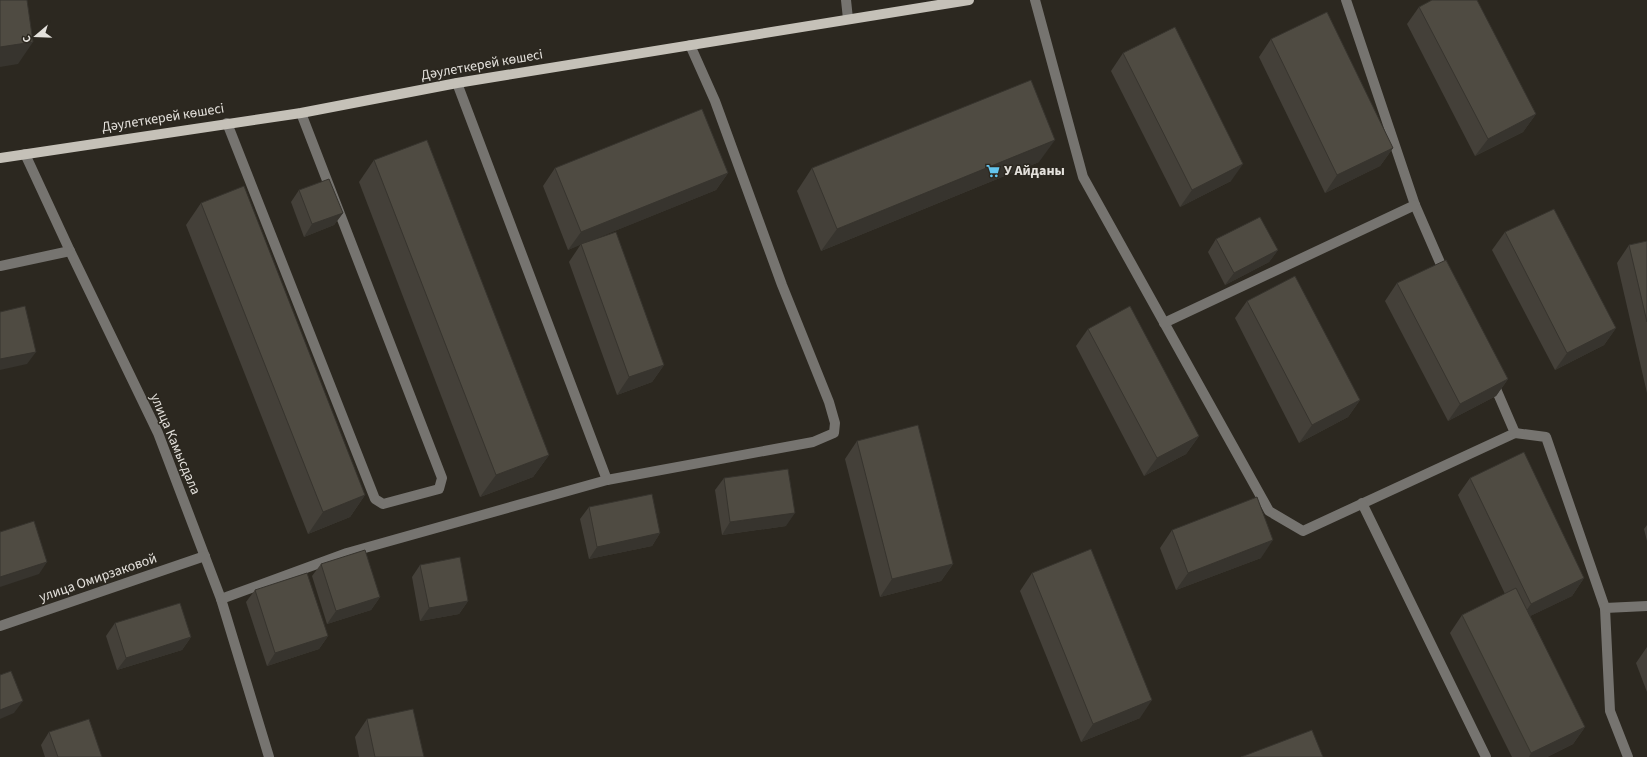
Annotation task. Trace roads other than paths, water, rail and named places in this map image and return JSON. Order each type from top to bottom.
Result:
[{"type":"main road","name":"Дәулеткерей көшесі","points":[[0,158],[301,112],[458,83],[969,0]]},
{"type":"street","points":[[846,0],[848,19]]},
{"type":"street","points":[[1035,0],[1083,177],[1269,511],[1303,531],[1515,433],[1546,437],[1605,608],[1610,711],[1628,757]]},
{"type":"street","points":[[1346,0],[1415,205],[1449,283]]},
{"type":"street","points":[[221,599],[347,553],[607,480],[813,442],[834,433],[835,423],[829,402],[782,285],[715,101],[690,45]]},
{"type":"street","points":[[458,83],[607,480]]},
{"type":"street","points":[[226,123],[375,499],[383,504],[439,489],[442,478],[301,112]]},
{"type":"street","name":"улица Камысдала","points":[[25,154],[158,433],[221,599],[269,757]]},
{"type":"street","points":[[1164,323],[1415,205]]},
{"type":"street","points":[[0,266],[70,251]]},
{"type":"street","points":[[1490,376],[1515,433]]},
{"type":"street","points":[[1362,503],[1486,757]]},
{"type":"street","name":"улица Омирзаковой","points":[[0,626],[205,556]]},
{"type":"street","points":[[1605,608],[1647,606]]},
{"type":"place","name":"У Айданы","points":[[993,171]]}]
